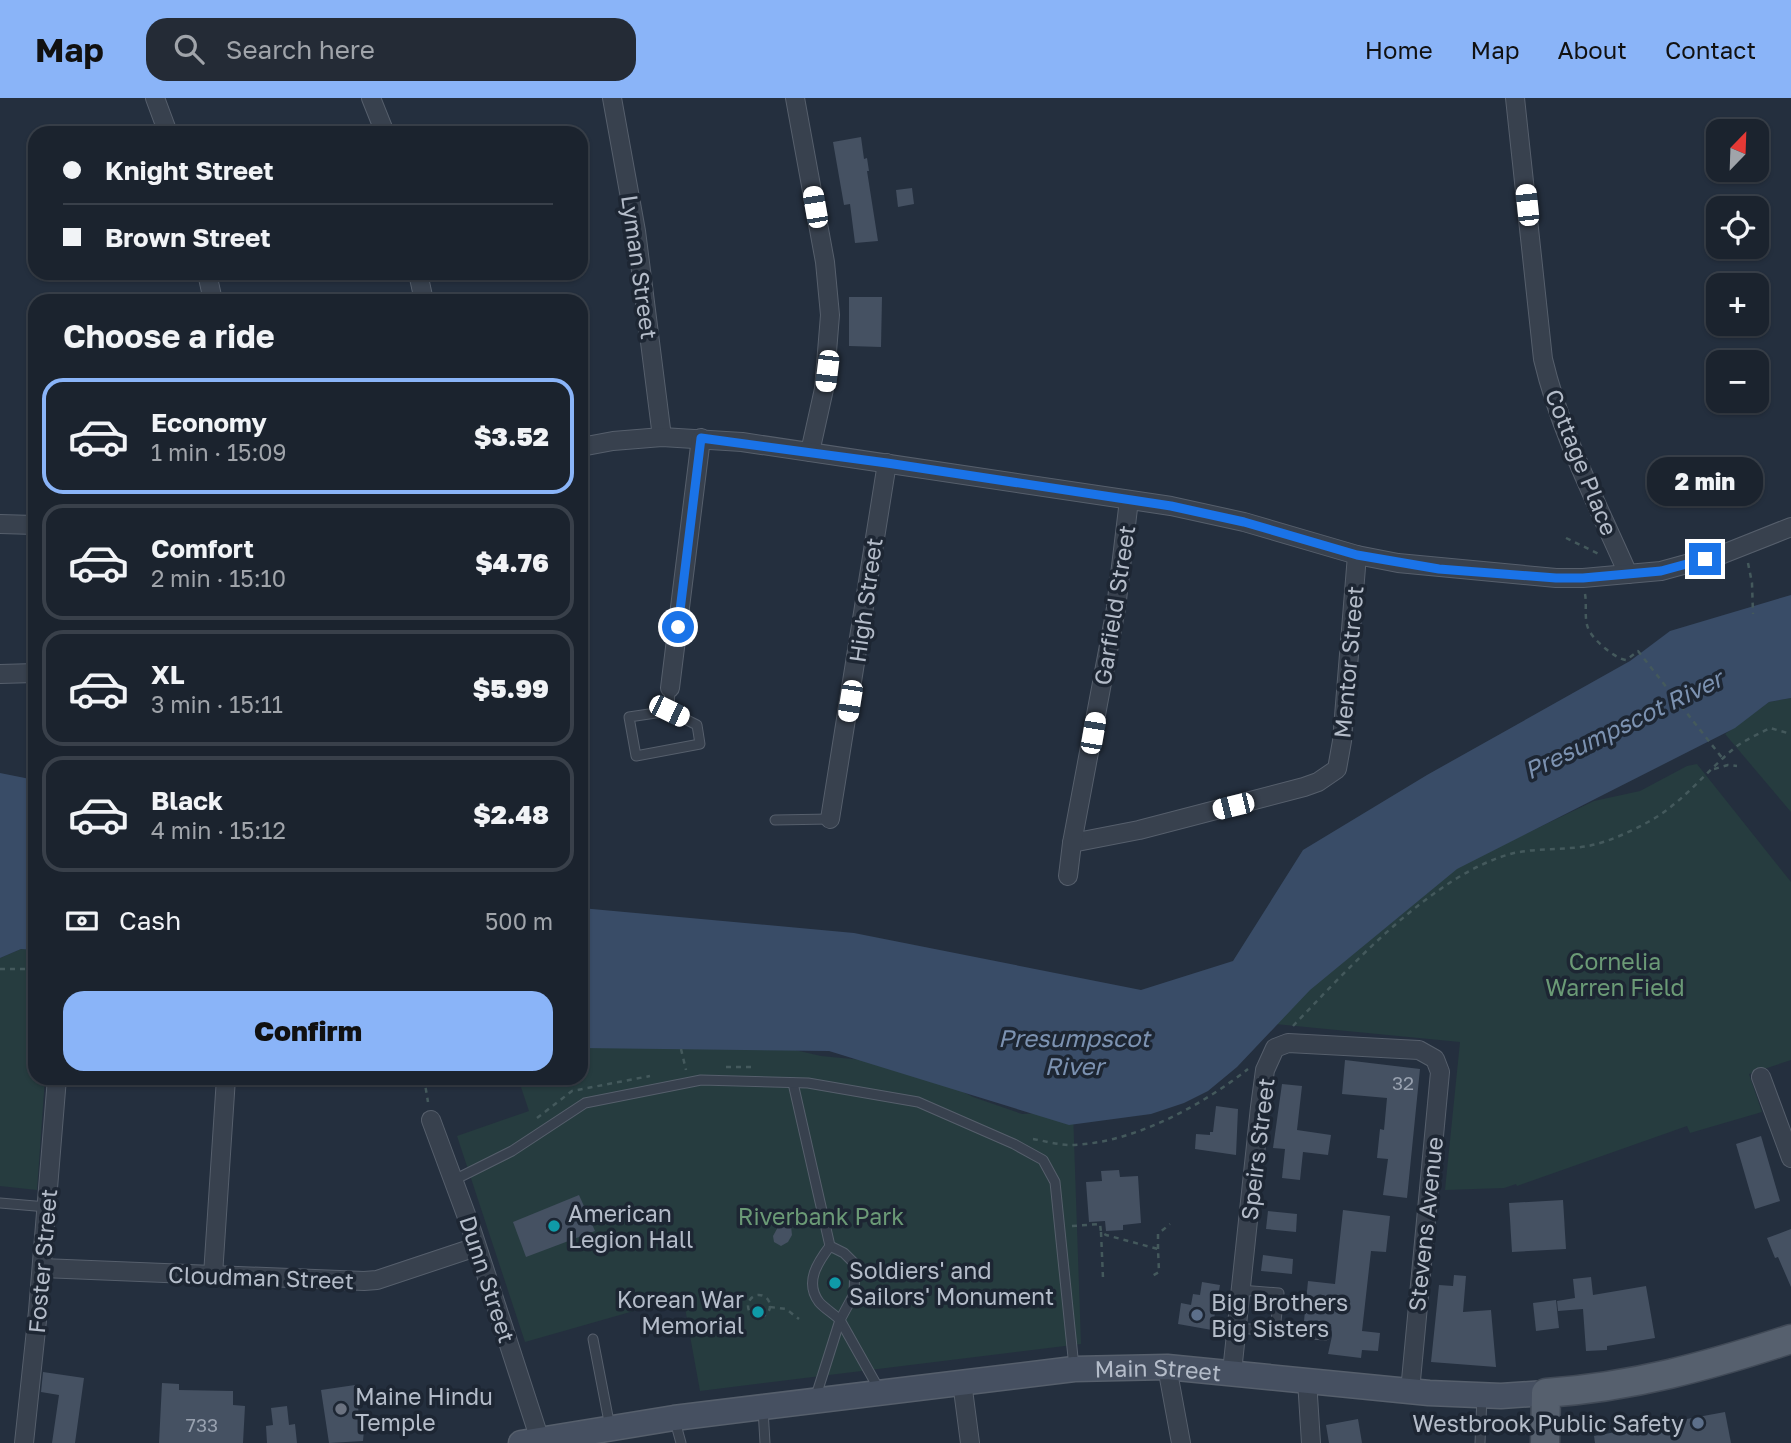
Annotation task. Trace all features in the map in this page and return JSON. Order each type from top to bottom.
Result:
[{"type":"main road","name":"Main Street","points":[[530,1441],[674,1418],[1074,1369],[1167,1367],[1410,1391],[1501,1396],[1546,1393],[1625,1385],[1711,1365],[1791,1339]]},
{"type":"main road","points":[[1545,1443],[1546,1393]]},
{"type":"street","points":[[155,98],[165,126]]},
{"type":"street","points":[[371,98],[382,126]]},
{"type":"street","name":"Lyman Street","points":[[612,98],[636,231],[662,437]]},
{"type":"street","points":[[795,98],[825,262],[830,315],[824,389],[810,452]]},
{"type":"street","name":"Cottage Place","points":[[1515,98],[1544,359],[1562,424],[1624,566]]},
{"type":"street","points":[[588,446],[662,437],[701,438],[810,452],[1129,500],[1244,522],[1357,555],[1439,569],[1556,578],[1583,578],[1624,566],[1661,571],[1723,554],[1791,527]]},
{"type":"street","points":[[670,688],[701,438]]},
{"type":"street","name":"High Street","points":[[830,819],[887,463]]},
{"type":"street","name":"Garfield Street","points":[[1068,876],[1116,608],[1129,500]]},
{"type":"street","points":[[0,524],[28,525]]},
{"type":"street","name":"Mentor Street","points":[[1072,843],[1139,830],[1304,787],[1318,782],[1337,769],[1342,741],[1357,555]]},
{"type":"street","points":[[0,674],[28,673]]},
{"type":"street","name":"Speirs Street","points":[[1232,1372],[1265,1070],[1275,1048],[1288,1043],[1332,1044],[1419,1050],[1435,1059]]},
{"type":"street","name":"Stevens Avenue","points":[[1410,1391],[1439,1090],[1440,1072],[1435,1059]]},
{"type":"street","points":[[1761,1077],[1791,1158]]},
{"type":"street","name":"Foster Street","points":[[24,1443],[42,1268],[56,1085]]},
{"type":"street","points":[[214,1275],[226,1085]]},
{"type":"street","name":"Dunn Street","points":[[431,1120],[487,1275],[530,1441]]},
{"type":"street","name":"Cloudman Street","points":[[42,1268],[377,1280],[476,1247]]},
{"type":"street","points":[[1167,1367],[1181,1443]]},
{"type":"street","points":[[1307,1380],[1311,1443]]},
{"type":"street","points":[[962,1382],[970,1443]]},
{"type":"lane","points":[[669,711],[670,688]]},
{"type":"lane","points":[[669,711],[697,725],[700,744],[636,756],[629,717],[669,711]]},
{"type":"lane","points":[[775,820],[830,819]]},
{"type":"lane","points":[[454,1180],[512,1151],[585,1103],[701,1080],[808,1083],[918,1102],[1014,1144],[1043,1160],[1055,1182],[1074,1369]]},
{"type":"lane","points":[[793,1083],[830,1246],[817,1264],[812,1284],[819,1301],[841,1320],[881,1393]]},
{"type":"lane","points":[[0,1203],[47,1207]]},
{"type":"lane","points":[[814,1401],[841,1320],[854,1294],[855,1264],[844,1252],[830,1246]]},
{"type":"lane","points":[[1240,1290],[1279,1293],[1275,1331]]},
{"type":"lane","points":[[1237,1328],[1325,1335]]},
{"type":"lane","points":[[593,1339],[610,1428]]},
{"type":"lane","points":[[1480,1443],[1482,1395]]},
{"type":"lane","points":[[763,1407],[765,1443]]},
{"type":"lane","points":[[674,1418],[681,1443]]},
{"type":"path","points":[[1566,538],[1624,566]]},
{"type":"path","points":[[1743,546],[1752,583],[1753,614]]},
{"type":"path","points":[[1583,578],[1588,628],[1608,651],[1620,659],[1626,660],[1638,651],[1723,759]]},
{"type":"path","points":[[1024,1138],[1070,1145],[1125,1136],[1188,1110],[1275,1048],[1372,944],[1446,885],[1479,865],[1515,853],[1590,845],[1621,835],[1650,821],[1739,744],[1770,728],[1791,734]]},
{"type":"path","points":[[1711,771],[1722,766],[1737,766]]},
{"type":"path","points":[[0,969],[28,970]]},
{"type":"path","points":[[681,1049],[685,1068]]},
{"type":"path","points":[[721,1067],[757,1068]]},
{"type":"path","points":[[533,1121],[572,1091],[650,1076]]},
{"type":"path","points":[[425,1085],[431,1120]]},
{"type":"path","points":[[1060,1226],[1100,1224],[1103,1279]]},
{"type":"path","points":[[1152,1276],[1159,1272],[1158,1234],[1170,1224]]},
{"type":"path","points":[[1101,1232],[1158,1249]]},
{"type":"path","points":[[754,1296],[760,1296],[765,1298],[769,1307],[764,1316],[759,1318],[750,1313],[748,1304],[754,1296]]},
{"type":"path","points":[[769,1307],[786,1309],[799,1319]]},
{"type":"green space","points":[[1791,698],[1791,812],[1725,734],[1769,702]]},
{"type":"green space","name":"Cornelia Warren Field","points":[[1697,764],[1791,882],[1791,1060],[1749,1074],[1762,1112],[1690,1133],[1687,1126],[1517,1186],[1445,1190],[1460,1042],[1275,1024],[1385,901],[1594,801],[1640,791],[1687,766]]},
{"type":"green space","points":[[21,949],[28,950],[28,1085],[44,1085],[37,1190],[0,1186],[0,958]]},
{"type":"green space","name":"Riverbank Park","points":[[588,1039],[782,1047],[821,1056],[863,1060],[922,1071],[973,1097],[1022,1114],[1073,1111],[1081,1344],[700,1391],[683,1297],[525,1342],[457,1136],[529,1111],[520,1085],[588,1085]]},
{"type":"water","name":"Presumpscot River","points":[[1791,595],[1791,698],[1769,702],[1735,728],[1457,869],[1310,990],[1237,1067],[1208,1091],[1184,1103],[1151,1114],[1069,1125],[829,1051],[588,1048],[588,909],[854,933],[1141,990],[1233,961],[1303,850],[1427,775],[1630,661],[1670,631]]},
{"type":"water","points":[[0,773],[28,779],[28,950],[21,949],[0,958]]},
{"type":"building","points":[[861,137],[864,159],[867,158],[878,241],[855,243],[850,204],[844,205],[833,142]]},
{"type":"building","points":[[912,188],[914,204],[898,207],[896,190]]},
{"type":"building","points":[[849,297],[882,297],[881,347],[849,346]]},
{"type":"building","points":[[1345,1060],[1420,1069],[1407,1198],[1383,1195],[1388,1159],[1377,1158],[1380,1129],[1384,1130],[1387,1098],[1342,1094]]},
{"type":"building","points":[[1282,1084],[1302,1086],[1297,1130],[1331,1135],[1328,1155],[1303,1152],[1300,1180],[1282,1178],[1285,1149],[1273,1148]]},
{"type":"building","points":[[1216,1106],[1238,1109],[1236,1155],[1195,1149],[1196,1134],[1210,1135],[1210,1132],[1213,1132]]},
{"type":"building","points":[[1761,1136],[1780,1201],[1755,1209],[1736,1144]]},
{"type":"building","points":[[1119,1170],[1120,1177],[1138,1176],[1141,1223],[1123,1225],[1123,1230],[1106,1231],[1105,1221],[1089,1222],[1086,1182],[1102,1181],[1101,1171]]},
{"type":"building","name":"American Legion Hall","points":[[579,1195],[595,1231],[526,1257],[513,1222]]},
{"type":"building","points":[[1563,1200],[1566,1249],[1512,1252],[1509,1203]]},
{"type":"building","points":[[1343,1210],[1390,1216],[1386,1252],[1371,1251],[1362,1331],[1380,1333],[1378,1351],[1362,1350],[1361,1358],[1328,1354],[1332,1336],[1331,1324],[1304,1321],[1308,1281],[1335,1284]]},
{"type":"building","points":[[1268,1211],[1297,1214],[1296,1232],[1266,1229]]},
{"type":"building","points":[[784,1223],[791,1226],[792,1235],[788,1242],[781,1246],[774,1242],[773,1236]]},
{"type":"building","points":[[1791,1229],[1791,1287],[1767,1238]]},
{"type":"building","points":[[1263,1255],[1293,1259],[1292,1274],[1261,1271]]},
{"type":"building","points":[[1454,1275],[1466,1276],[1463,1312],[1491,1310],[1496,1367],[1431,1362],[1439,1285],[1453,1286]]},
{"type":"building","points":[[1591,1277],[1593,1295],[1646,1286],[1655,1338],[1607,1346],[1607,1350],[1586,1351],[1583,1309],[1558,1311],[1557,1301],[1575,1298],[1573,1279]]},
{"type":"building","name":"Big Brothers Big Sisters","points":[[1202,1282],[1220,1285],[1212,1330],[1178,1324],[1181,1303],[1191,1305],[1193,1294],[1200,1295]]},
{"type":"building","points":[[1556,1300],[1559,1328],[1536,1331],[1533,1303]]},
{"type":"building","points":[[43,1372],[84,1378],[75,1443],[52,1443],[59,1395],[41,1392]]},
{"type":"building","points":[[162,1383],[179,1384],[179,1390],[233,1391],[233,1405],[245,1406],[243,1443],[159,1443]]},
{"type":"building","name":"Maine Hindu Temple","points":[[355,1385],[361,1429],[364,1430],[363,1441],[329,1443],[321,1390]]},
{"type":"building","points":[[287,1406],[289,1425],[295,1424],[297,1443],[267,1443],[266,1426],[273,1425],[271,1408]]},
{"type":"building","name":"Westbrook Public Safety","points":[[1725,1412],[1731,1443],[1595,1443],[1594,1436]]},
{"type":"building","points":[[1358,1419],[1362,1443],[1329,1443],[1326,1425]]},
{"type":"place","name":"American Legion Hall","points":[[554,1226]]},
{"type":"place","name":"Soldiers' and Sailors' Monument","points":[[835,1283]]},
{"type":"place","name":"Korean War Memorial","points":[[758,1312]]},
{"type":"place","name":"Big Brothers Big Sisters","points":[[1197,1315]]},
{"type":"place","name":"Maine Hindu Temple","points":[[341,1409]]},
{"type":"place","name":"Westbrook Public Safety","points":[[1698,1423]]},
{"type":"route","points":[[678,627],[701,438],[1171,506],[1244,522],[1357,555],[1439,569],[1583,578],[1661,571],[1705,559]]}]
